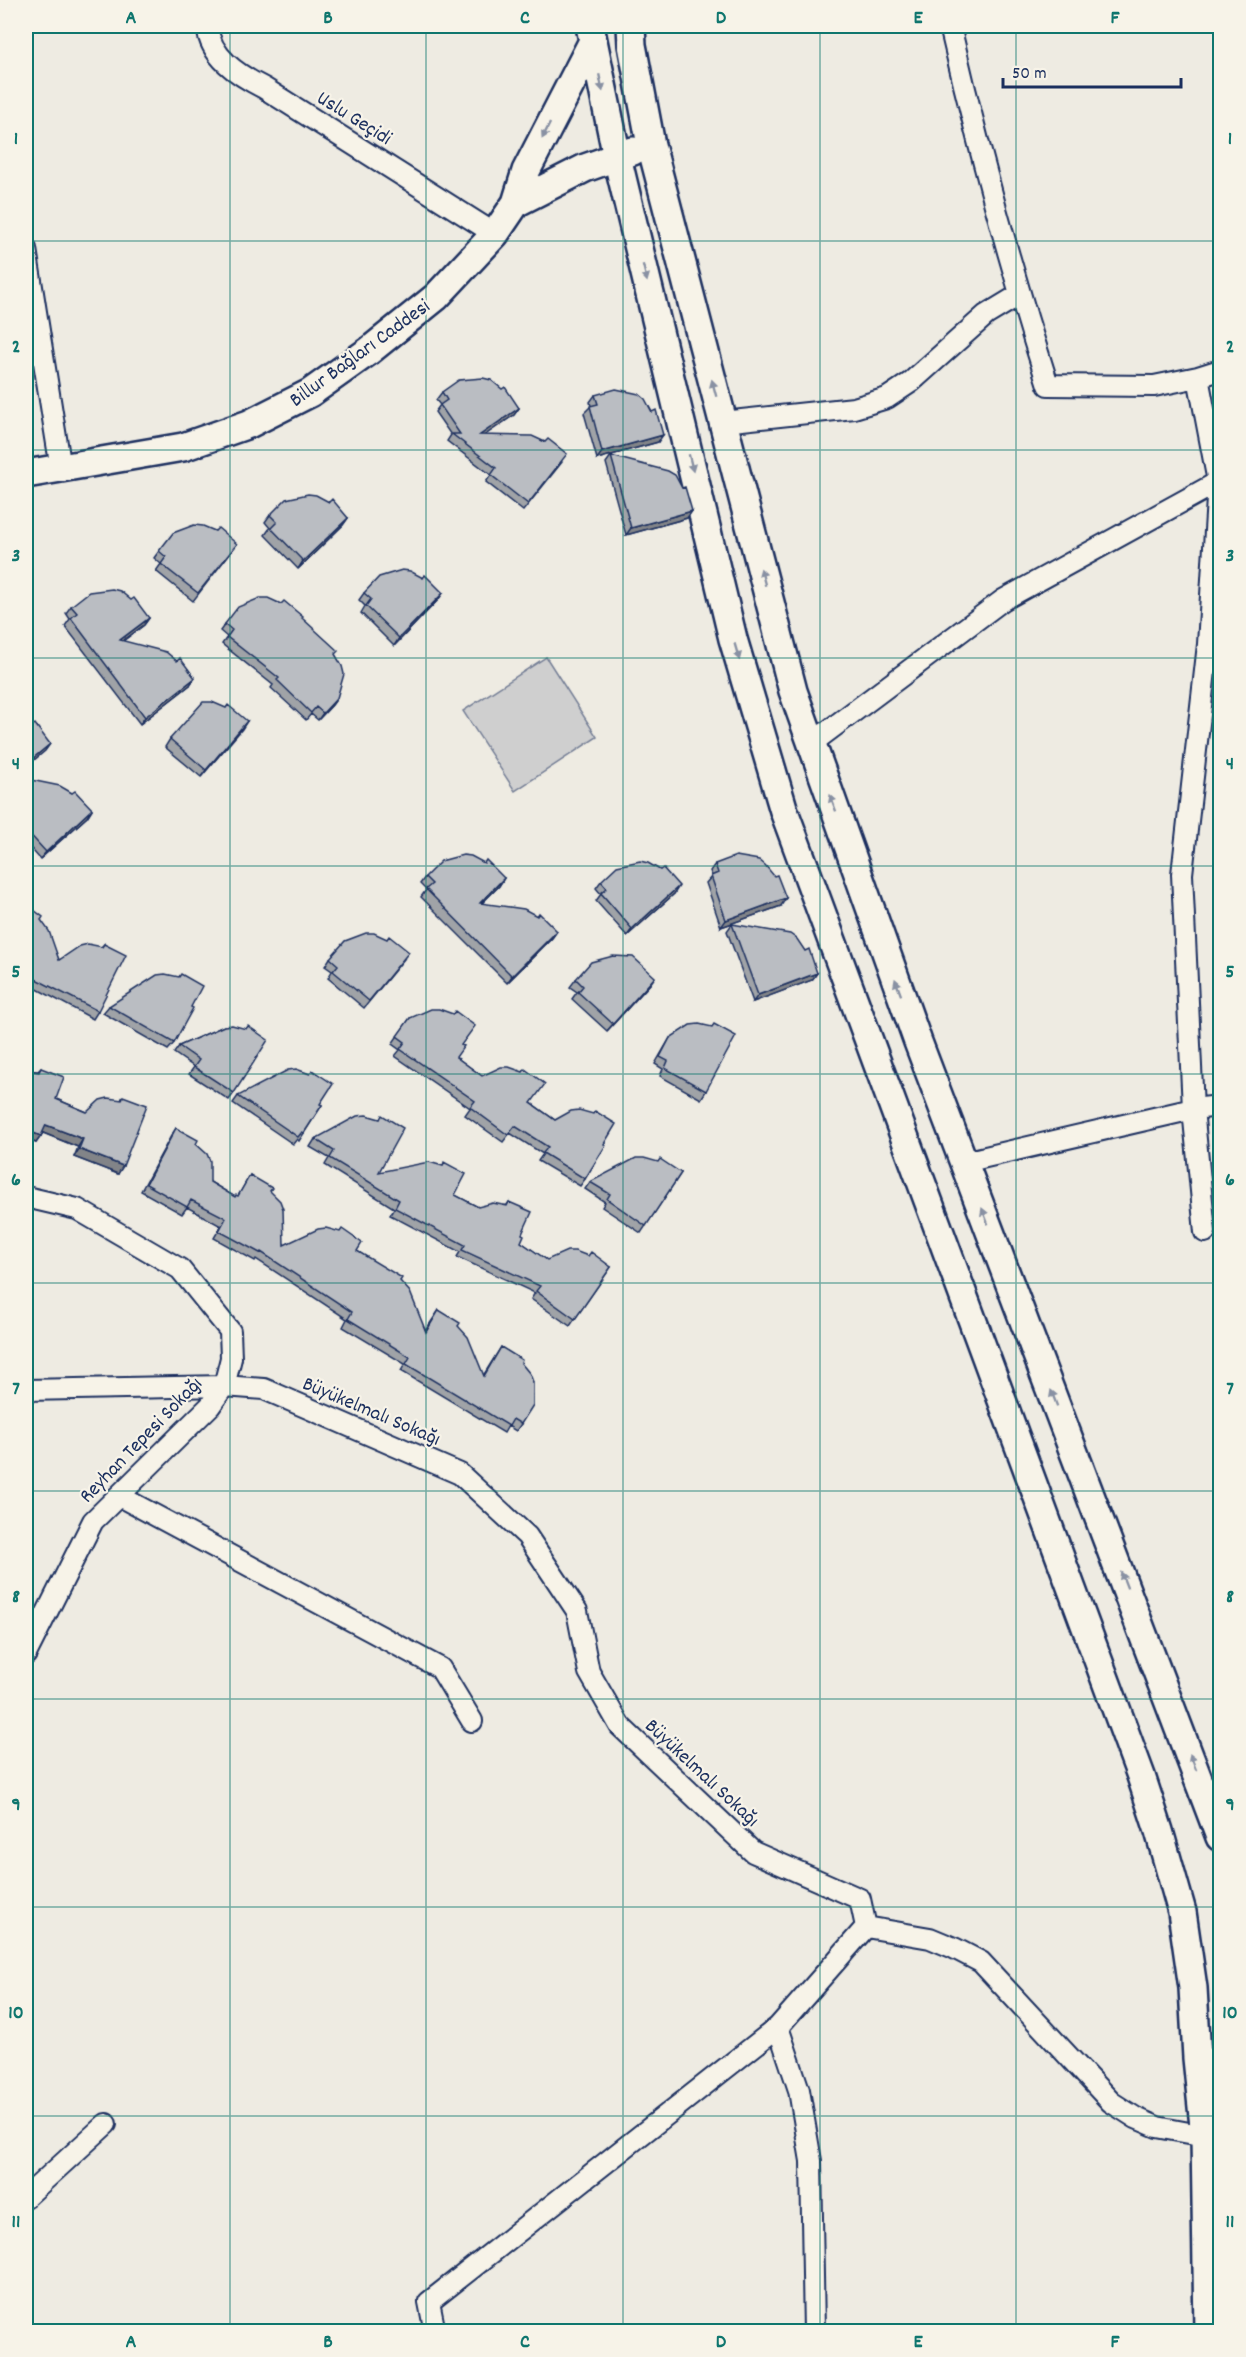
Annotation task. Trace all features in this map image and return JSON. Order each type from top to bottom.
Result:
[{"type":"street","name":"Uslu Geçidi","points":[[207,26],[208,36],[221,58],[240,76],[264,88],[495,234]]},
{"type":"street","points":[[631,26],[632,45],[651,145],[793,691],[918,1042],[1221,1837]]},
{"type":"street","points":[[950,26],[977,143],[1019,296],[1048,385],[1154,386],[1198,378],[1221,370]]},
{"type":"street","name":"Billur Bağları Caddesi","points":[[26,474],[183,447],[249,424],[310,393],[369,351],[436,297],[495,234],[516,203],[526,171],[592,34]]},
{"type":"street","points":[[592,34],[617,157],[733,639],[784,811],[1142,1776],[1182,1912],[1192,1977],[1205,2136],[1208,2331]]},
{"type":"street","points":[[516,203],[558,184],[585,168],[651,145]]},
{"type":"street","points":[[26,249],[61,469]]},
{"type":"street","points":[[723,422],[855,408],[887,398],[911,382],[986,315],[1019,296]]},
{"type":"street","points":[[1198,378],[1218,482],[1208,645],[1182,874],[1193,1109],[1205,1232]]},
{"type":"street","points":[[812,743],[1003,600],[1218,482]]},
{"type":"street","points":[[964,1162],[1193,1109],[1221,1106]]},
{"type":"street","points":[[26,1197],[77,1209],[180,1269],[230,1331],[231,1358],[224,1386],[26,1390]]},
{"type":"street","name":"Reyhan Tepesi Sokağı","points":[[26,1654],[93,1521],[210,1406],[224,1386]]},
{"type":"street","name":"Büyükelmalı Sokağı","points":[[224,1386],[264,1389],[460,1474],[526,1536],[577,1611],[590,1672],[620,1726],[753,1852],[860,1899],[866,1927]]},
{"type":"street","points":[[119,1496],[440,1668],[472,1721]]},
{"type":"street","points":[[435,2331],[429,2302],[778,2027],[866,1927],[930,1938],[981,1962],[1111,2102],[1136,2118],[1157,2127],[1205,2136]]},
{"type":"street","points":[[778,2027],[799,2090],[811,2161],[814,2331]]},
{"type":"street","points":[[26,2197],[106,2124]]},
{"type":"shaded area","points":[[546,657],[597,737],[515,791],[463,711]]},
{"type":"building","points":[[483,378],[491,380],[502,389],[505,387],[519,408],[480,435],[532,436],[545,442],[548,439],[567,454],[528,504],[491,475],[496,468],[452,434],[460,434],[440,405],[447,400],[442,392],[459,380]]},
{"type":"building","points":[[616,389],[639,394],[645,399],[652,412],[656,410],[663,435],[602,452],[590,406],[598,404],[595,395]]},
{"type":"building","points":[[611,456],[668,471],[675,475],[682,488],[685,487],[692,511],[631,528]]},
{"type":"building","points":[[308,494],[316,495],[329,502],[332,499],[348,518],[303,561],[271,528],[277,522],[270,515],[286,499]]},
{"type":"building","points":[[194,525],[215,531],[218,528],[237,544],[198,593],[161,564],[166,557],[159,551],[173,533]]},
{"type":"building","points":[[402,570],[410,571],[423,578],[425,575],[443,593],[399,638],[366,606],[371,599],[364,593],[379,577]]},
{"type":"building","points":[[112,589],[120,591],[131,600],[134,598],[149,618],[120,640],[166,652],[177,661],[180,658],[195,678],[145,717],[71,618],[77,613],[71,606],[89,592]]},
{"type":"building","points":[[260,598],[268,598],[281,604],[284,601],[338,651],[335,654],[344,674],[337,698],[323,713],[316,707],[311,713],[277,680],[279,678],[227,637],[232,630],[225,624],[238,607]]},
{"type":"building","points":[[203,702],[212,702],[226,708],[228,705],[247,721],[206,770],[170,739]]},
{"type":"building","points":[[26,721],[32,726],[35,724],[50,744],[26,764]]},
{"type":"building","points":[[26,779],[60,786],[72,793],[75,791],[92,809],[46,852],[26,830]]},
{"type":"building","points":[[463,855],[471,856],[484,863],[486,860],[504,878],[480,903],[524,909],[537,916],[539,913],[557,931],[512,976],[426,889],[432,884],[425,877],[441,861]]},
{"type":"building","points":[[736,856],[759,860],[774,876],[777,875],[786,898],[726,920],[711,876],[718,873],[715,864]]},
{"type":"building","points":[[640,861],[660,870],[663,868],[679,886],[632,929],[601,893],[607,888],[601,881],[617,866]]},
{"type":"building","points":[[26,904],[43,917],[41,920],[49,931],[59,960],[80,946],[88,944],[102,947],[104,944],[126,955],[98,1011],[28,975],[26,978]]},
{"type":"building","points":[[732,924],[790,934],[797,939],[805,951],[809,949],[817,973],[758,995]]},
{"type":"building","points":[[366,933],[374,933],[387,939],[389,936],[409,952],[369,1001],[333,971],[338,965],[330,958],[345,941]]},
{"type":"building","points":[[613,956],[633,957],[655,977],[613,1024],[578,992],[583,986],[576,979],[591,962]]},
{"type":"building","points":[[181,974],[202,986],[174,1043],[109,1006],[157,975],[179,977]]},
{"type":"building","points":[[431,1009],[453,1014],[455,1011],[475,1026],[461,1045],[464,1046],[456,1057],[482,1076],[501,1067],[523,1072],[525,1069],[545,1084],[531,1103],[555,1120],[571,1111],[579,1110],[593,1114],[595,1111],[616,1124],[585,1179],[543,1153],[548,1147],[515,1126],[508,1135],[470,1107],[475,1101],[400,1049],[405,1042],[397,1036],[410,1018]]},
{"type":"building","points":[[699,1024],[712,1027],[714,1024],[736,1036],[706,1091],[665,1068],[668,1061],[660,1057],[670,1038],[690,1025]]},
{"type":"building","points":[[232,1025],[246,1029],[248,1026],[268,1040],[234,1093],[194,1067],[199,1060],[179,1046],[224,1026]]},
{"type":"building","points":[[41,1068],[64,1077],[56,1099],[87,1112],[100,1100],[108,1098],[122,1100],[123,1096],[147,1105],[123,1166],[79,1149],[83,1139],[46,1125],[41,1136],[26,1130],[26,1070],[39,1072]]},
{"type":"building","points":[[296,1069],[310,1074],[312,1070],[333,1084],[304,1133],[302,1132],[298,1137],[238,1096],[288,1070]]},
{"type":"building","points":[[366,1115],[380,1119],[382,1115],[403,1128],[379,1172],[429,1162],[443,1166],[444,1162],[466,1174],[455,1195],[478,1207],[493,1203],[507,1206],[509,1202],[532,1212],[522,1234],[524,1235],[521,1242],[547,1260],[567,1251],[575,1251],[588,1256],[591,1252],[611,1267],[575,1319],[536,1291],[540,1286],[462,1250],[465,1245],[395,1208],[399,1200],[330,1158],[334,1151],[315,1139],[357,1116]]},
{"type":"building","points":[[176,1128],[198,1140],[196,1144],[207,1154],[210,1161],[210,1182],[235,1197],[238,1196],[250,1175],[272,1188],[270,1191],[280,1201],[283,1209],[284,1245],[318,1229],[326,1228],[340,1232],[342,1229],[362,1243],[357,1251],[402,1278],[400,1281],[410,1292],[426,1332],[439,1310],[460,1323],[458,1326],[468,1337],[484,1376],[501,1347],[522,1360],[521,1363],[533,1382],[533,1405],[521,1424],[513,1419],[509,1426],[406,1364],[410,1357],[348,1319],[352,1312],[261,1252],[219,1231],[226,1218],[191,1200],[187,1207],[146,1184]]},
{"type":"building","points":[[636,1158],[658,1162],[660,1159],[681,1173],[646,1226],[607,1199],[610,1194],[590,1182]]}]
